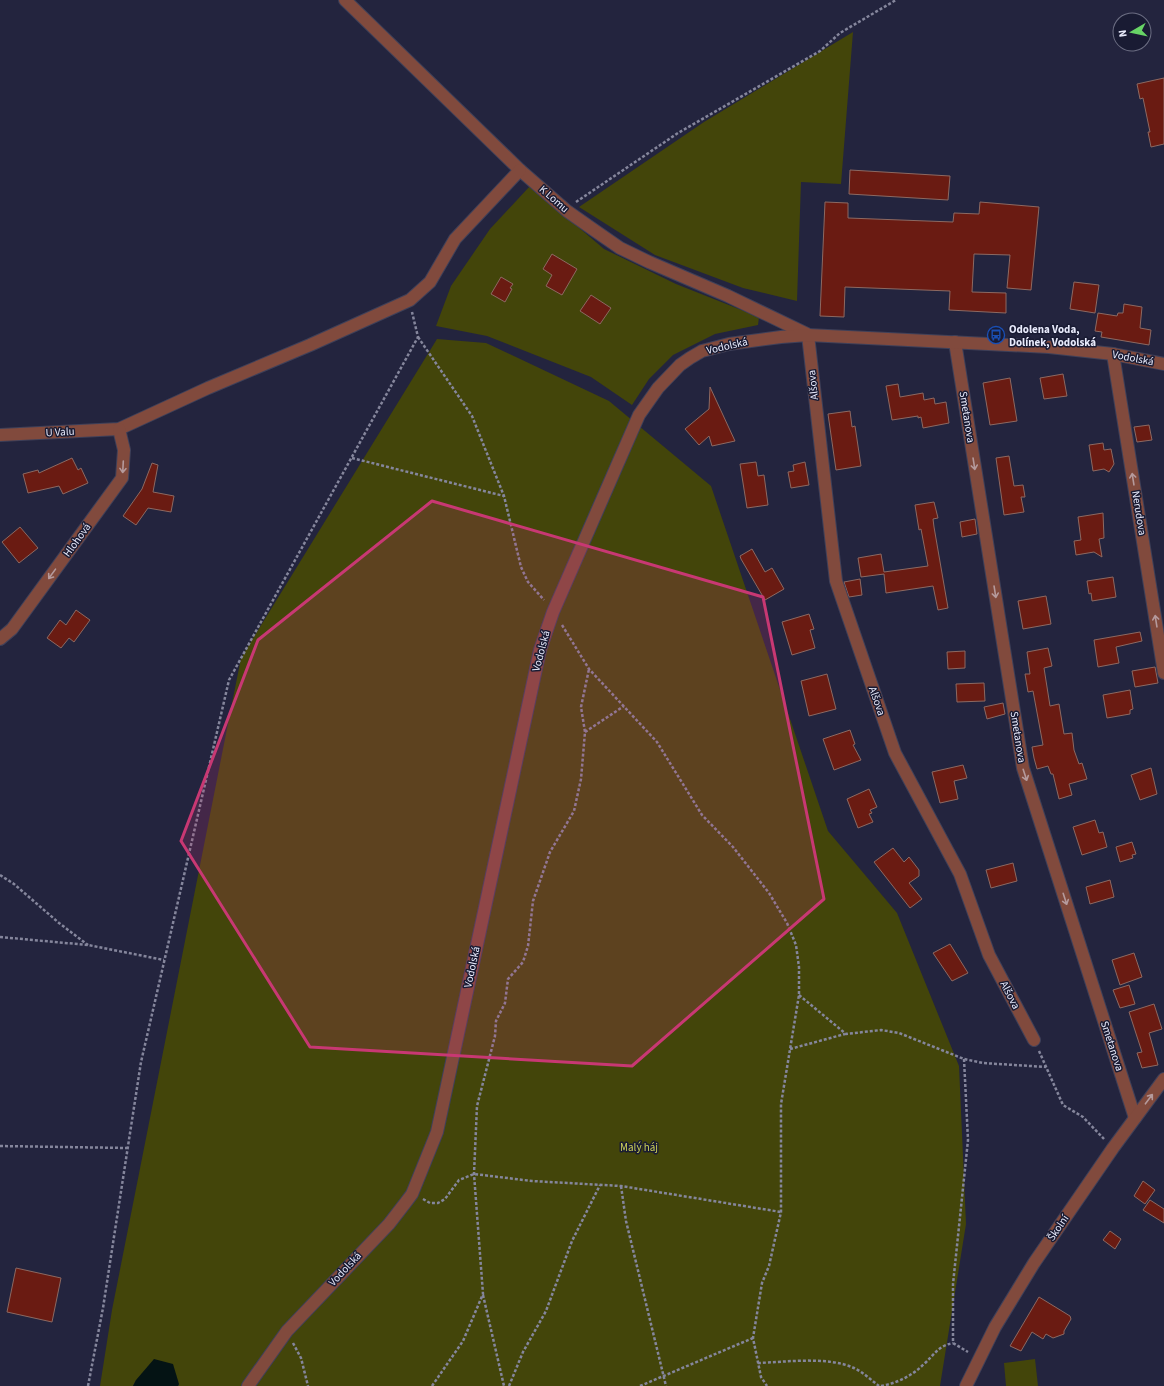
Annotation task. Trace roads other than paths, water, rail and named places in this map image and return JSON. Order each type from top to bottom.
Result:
[{"type":"street","name":"K Lomu","points":[[345,0],[520,170],[567,211],[620,248],[753,307],[808,335]]},
{"type":"street","points":[[119,429],[208,388],[310,345],[410,300],[430,282],[455,239],[520,170]]},
{"type":"street","name":"Vodolská","points":[[248,1386],[287,1331],[388,1224],[412,1194],[437,1132],[540,650],[553,612],[639,415],[658,388],[680,365],[702,351],[750,340],[808,335],[1049,347],[1113,354],[1164,364]]},
{"type":"street","name":"Alšova","points":[[808,335],[836,581],[895,753],[960,874],[989,955],[1034,1040]]},
{"type":"street","name":"Smetanova","points":[[955,342],[1023,768],[1135,1118]]},
{"type":"street","name":"Nerudova","points":[[1113,354],[1164,673]]},
{"type":"street","name":"U Valu","points":[[0,435],[119,429]]},
{"type":"street","name":"Hlohová","points":[[0,639],[12,629],[122,478],[124,450],[119,429]]},
{"type":"street","name":"Školní","points":[[966,1386],[995,1328],[1034,1263],[1113,1148],[1164,1079]]},
{"type":"place","name":"Odolena Voda, Dolínek, Vodolská","points":[[996,335]]},
{"type":"park label","name":"Malý háj","points":[[639,1147]]}]
